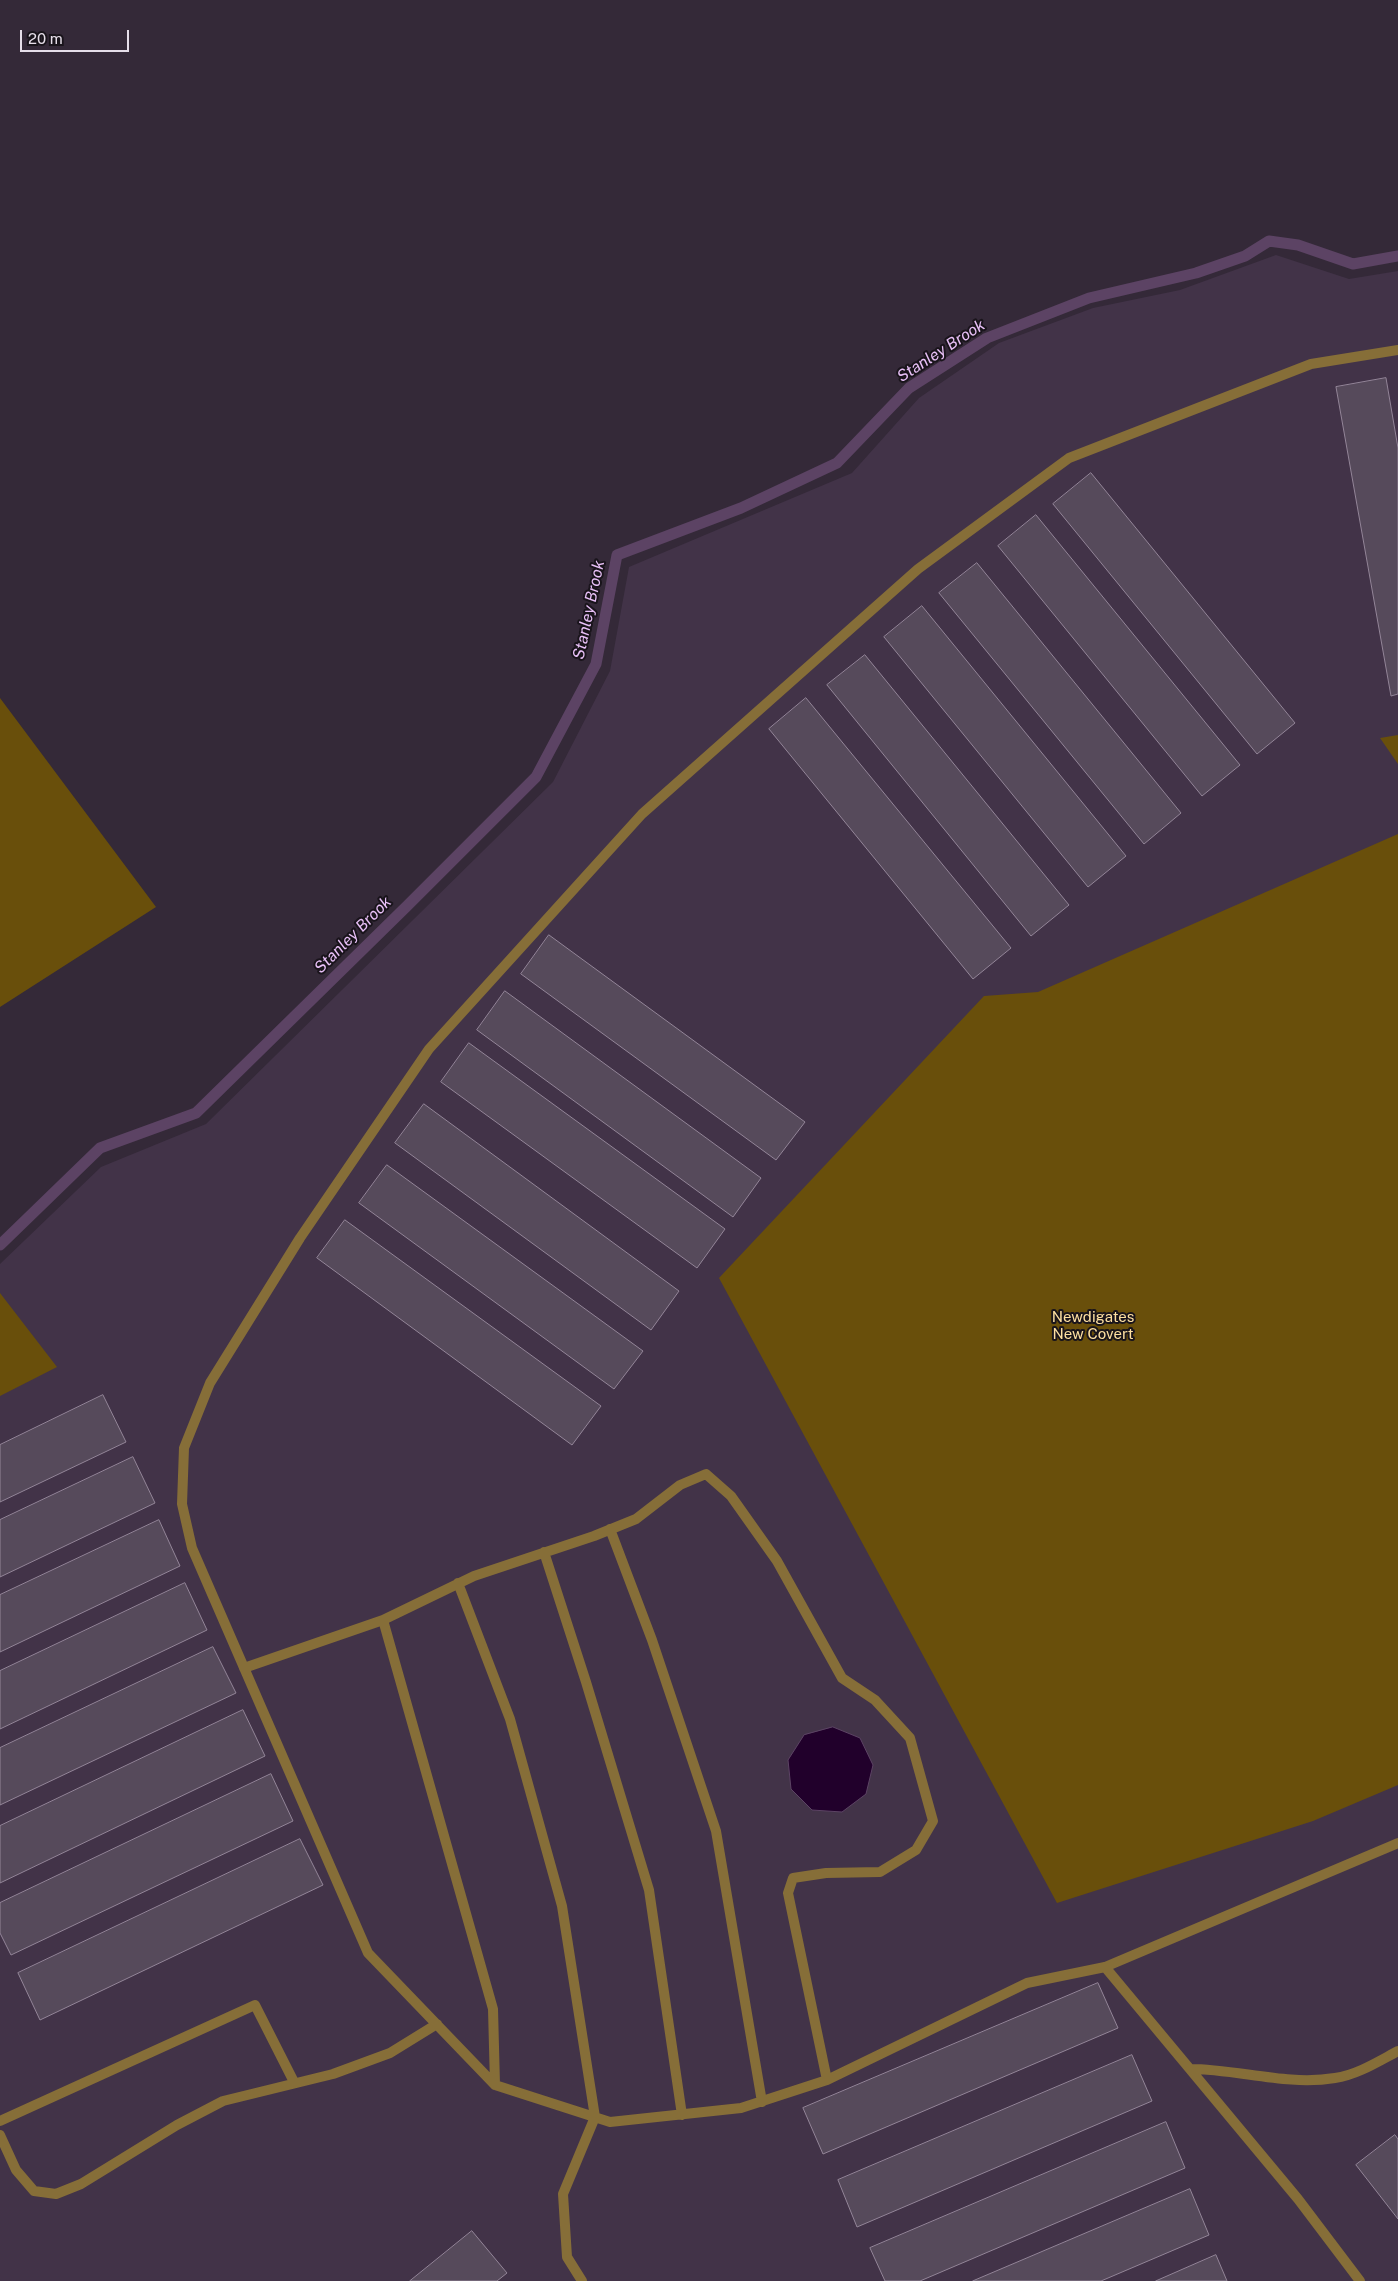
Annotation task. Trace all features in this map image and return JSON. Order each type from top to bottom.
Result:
[{"type":"lane","points":[[1398,350],[1311,364],[1069,458],[918,569],[642,814],[430,1049],[300,1238],[210,1383],[184,1448],[182,1504],[192,1548],[368,1953],[495,2085],[610,2122],[741,2108],[827,2080],[1027,1983],[1105,1967],[1398,1843]]},
{"type":"lane","points":[[244,1668],[383,1620],[458,1583],[610,1530],[636,1519],[680,1485],[706,1474],[731,1496],[777,1561],[842,1678],[876,1700],[910,1738],[933,1821],[916,1850],[880,1872],[826,1872],[793,1878],[788,1893],[827,2080]]},
{"type":"lane","points":[[610,1530],[652,1640],[716,1831],[762,2102]]},
{"type":"lane","points":[[544,1552],[586,1682],[649,1890],[682,2115]]},
{"type":"lane","points":[[458,1583],[510,1719],[562,1906],[595,2117],[563,2194],[567,2257],[582,2281]]},
{"type":"lane","points":[[383,1620],[493,2009],[495,2085]]},
{"type":"lane","points":[[1105,1967],[1298,2199],[1360,2281]]},
{"type":"lane","points":[[0,2121],[254,2005],[294,2082]]},
{"type":"lane","points":[[0,2135],[16,2170],[34,2191],[56,2194],[81,2184],[176,2125],[223,2101],[294,2082],[333,2074],[390,2053],[437,2024]]},
{"type":"lane","points":[[1190,2069],[1216,2069],[1294,2081],[1336,2078],[1372,2065],[1398,2051]]},
{"type":"shaded area","points":[[1276,255],[1349,279],[1398,271],[1398,2281],[0,2281],[0,1264],[101,1167],[206,1124],[553,782],[610,671],[629,567],[852,473],[919,398],[999,343],[1093,308],[1180,290]]},
{"type":"shaded area","points":[[833,1727],[860,1738],[873,1765],[866,1794],[842,1812],[812,1810],[791,1789],[788,1760],[804,1735]]},
{"type":"green space","points":[[0,698],[156,907],[0,1007]]},
{"type":"green space","points":[[1398,735],[1398,764],[1380,738]]},
{"type":"green space","name":"Newdigates New Covert","points":[[1398,834],[1398,1785],[1313,1821],[1057,1903],[719,1278],[984,996],[1038,992]]},
{"type":"green space","points":[[0,1293],[57,1367],[0,1396]]},
{"type":"building","points":[[1386,378],[1398,448],[1398,694],[1391,696],[1336,387]]},
{"type":"building","points":[[1091,473],[1295,723],[1257,754],[1053,504]]},
{"type":"building","points":[[1036,515],[1240,765],[1202,796],[998,546]]},
{"type":"building","points":[[977,563],[1181,813],[1144,844],[939,593]]},
{"type":"building","points":[[922,606],[1126,856],[1088,887],[884,637]]},
{"type":"building","points":[[865,655],[1069,905],[1031,936],[827,685]]},
{"type":"building","points":[[806,698],[1011,948],[973,979],[769,729]]},
{"type":"building","points":[[549,935],[805,1122],[776,1160],[521,974]]},
{"type":"building","points":[[505,991],[761,1178],[733,1217],[477,1030]]},
{"type":"building","points":[[469,1043],[725,1229],[697,1268],[441,1082]]},
{"type":"building","points":[[424,1104],[679,1291],[651,1330],[395,1143]]},
{"type":"building","points":[[387,1165],[643,1351],[614,1389],[359,1203]]},
{"type":"building","points":[[345,1220],[601,1406],[572,1445],[317,1258]]},
{"type":"building","points":[[103,1395],[126,1442],[0,1502],[0,1445]]},
{"type":"building","points":[[133,1457],[155,1503],[0,1577],[0,1520]]},
{"type":"building","points":[[159,1520],[180,1566],[0,1652],[0,1595]]},
{"type":"building","points":[[185,1583],[207,1630],[0,1729],[0,1671]]},
{"type":"building","points":[[213,1647],[236,1693],[0,1805],[0,1748]]},
{"type":"building","points":[[243,1710],[265,1756],[0,1883],[0,1826]]},
{"type":"building","points":[[271,1774],[293,1821],[11,1955],[0,1933],[0,1903]]},
{"type":"building","points":[[300,1839],[323,1885],[40,2020],[18,1973]]},
{"type":"building","points":[[1098,1983],[1118,2028],[823,2154],[803,2108]]},
{"type":"building","points":[[1132,2055],[1152,2101],[857,2227],[838,2180]]},
{"type":"building","points":[[1166,2122],[1185,2168],[920,2281],[885,2281],[870,2248]]},
{"type":"building","points":[[1395,2135],[1398,2139],[1398,2219],[1356,2165]]},
{"type":"building","points":[[1190,2189],[1209,2235],[1101,2281],[973,2281]]},
{"type":"building","points":[[472,2231],[507,2273],[497,2281],[410,2281]]},
{"type":"building","points":[[1216,2255],[1227,2281],[1156,2281]]},
{"type":"waterway","name":"Stanley Brook","points":[[0,1245],[100,1148],[196,1113],[536,777],[596,664],[617,555],[741,508],[837,463],[909,388],[987,338],[1089,298],[1196,273],[1245,256],[1269,241],[1298,245],[1353,264],[1398,256]]}]
